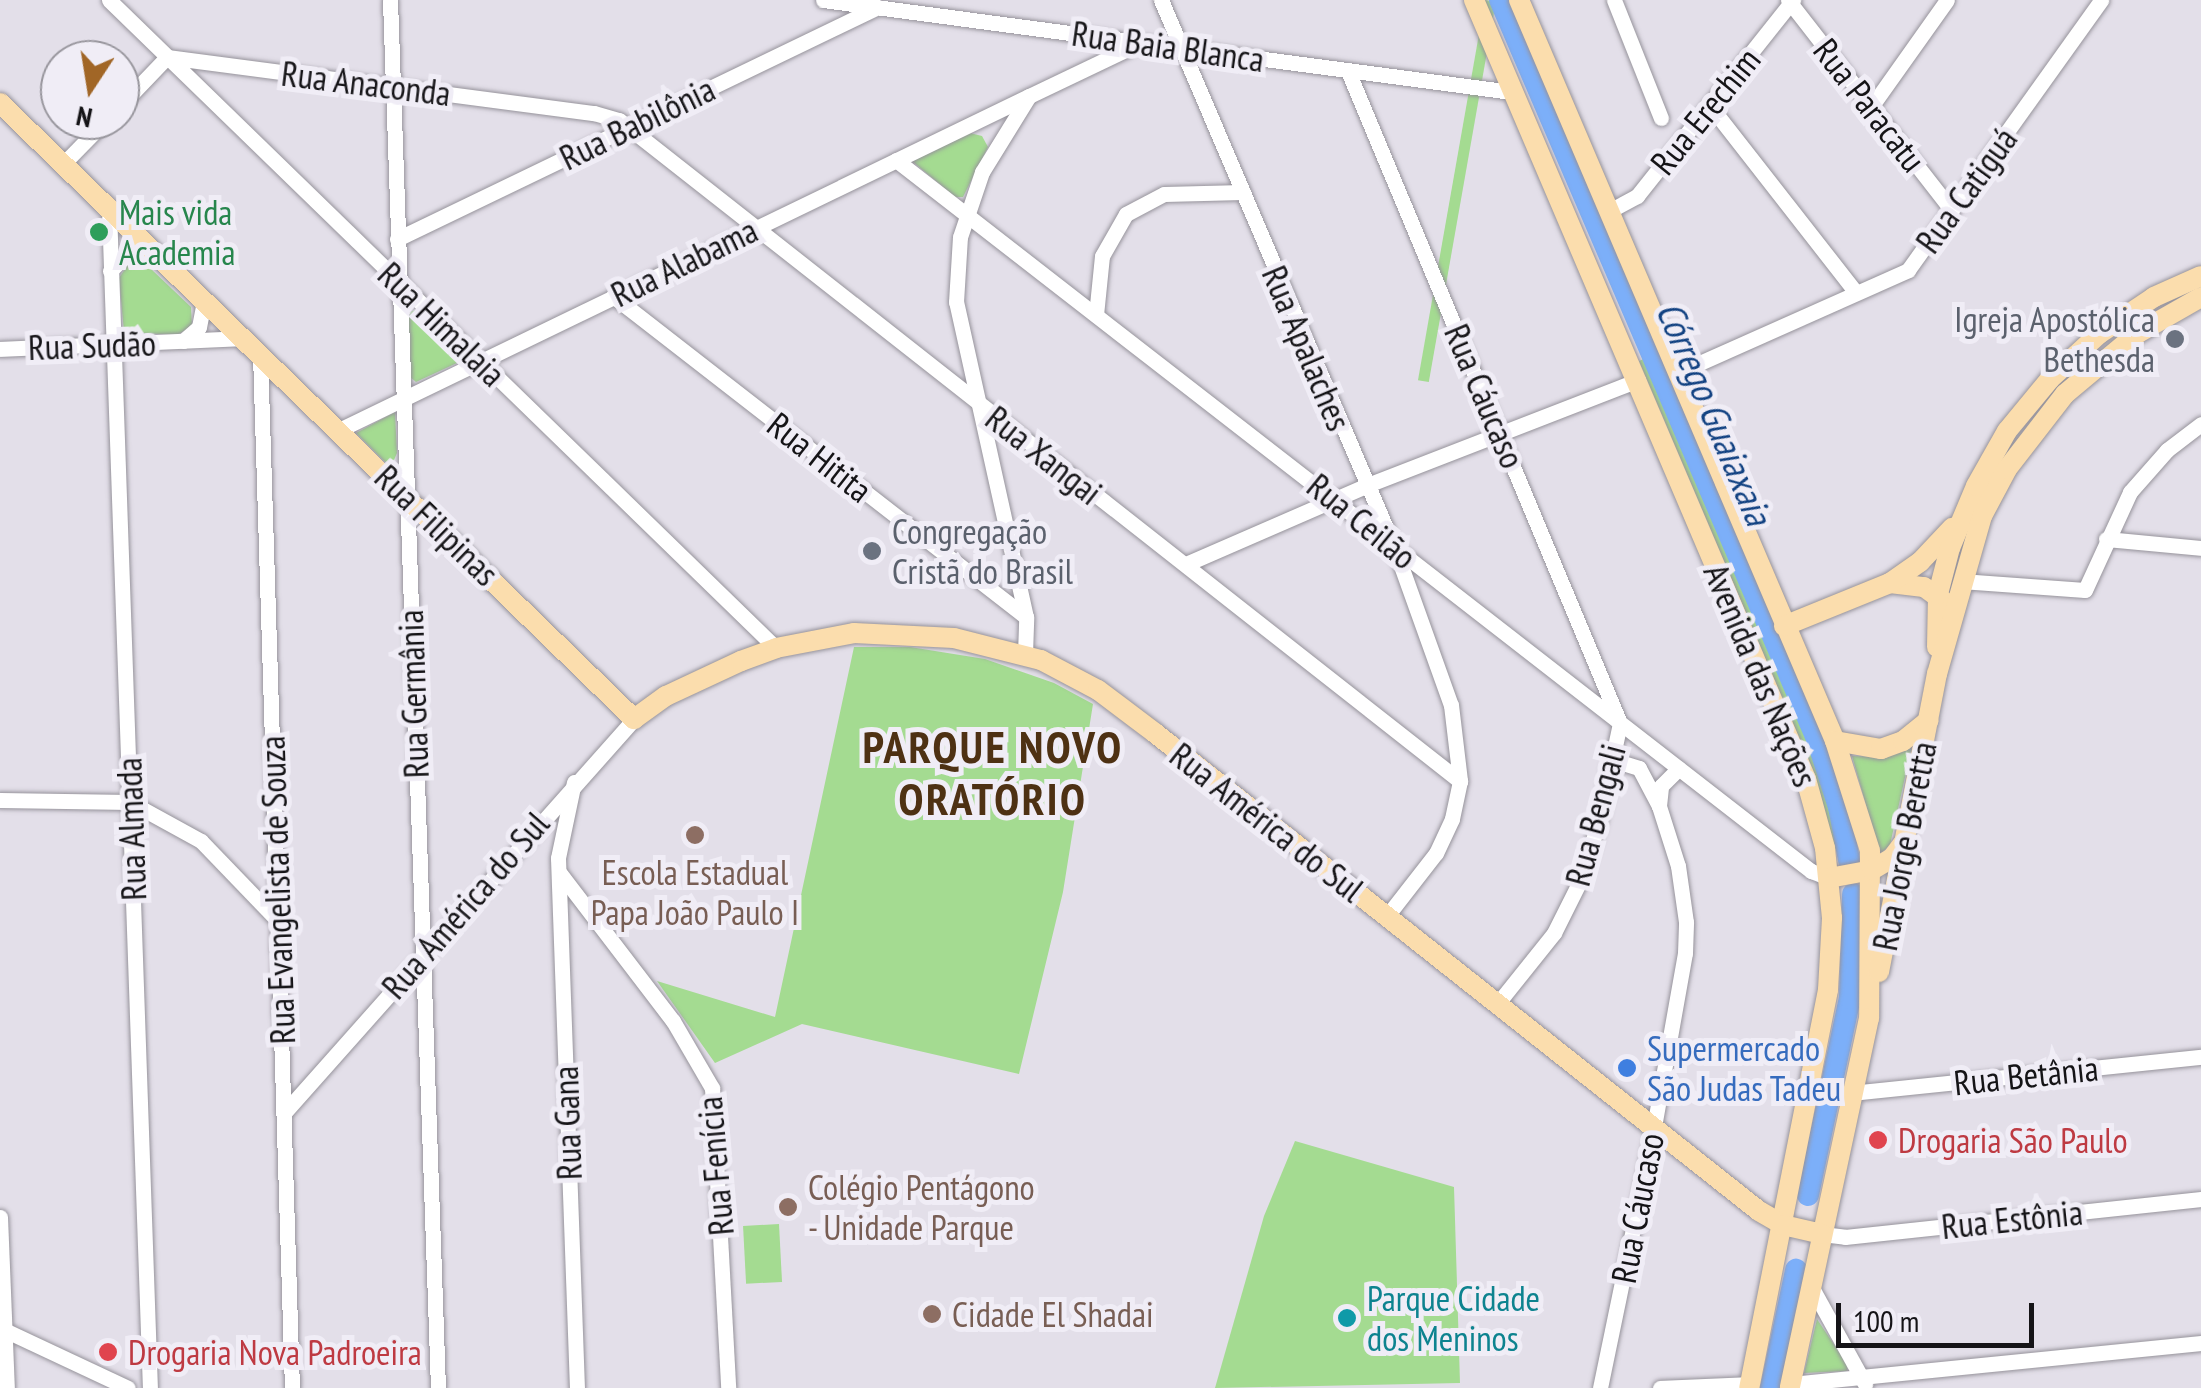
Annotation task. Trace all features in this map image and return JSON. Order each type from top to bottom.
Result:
[{"type":"main road","name":"Avenida das Nações","points":[[1474,0],[1806,780],[1829,878],[1828,990],[1750,1386]]},
{"type":"main road","name":"Avenida das Nações","points":[[1519,0],[1834,741],[1865,827],[1872,870],[1869,1018],[1791,1386]]},
{"type":"main road","points":[[0,103],[260,354]]},
{"type":"main road","name":"Rua Jorge Beretta","points":[[1937,674],[1938,594],[1960,518],[2001,441],[2050,379],[2126,314],[2201,276]]},
{"type":"main road","name":"Rua Jorge Beretta","points":[[1869,1018],[1937,674],[1960,581],[1991,496],[2044,418],[2112,351],[2201,297]]},
{"type":"main road","name":"Rua Filipinas","points":[[260,354],[634,719]]},
{"type":"main road","points":[[1784,626],[1890,584],[1927,556],[1960,518]]},
{"type":"main road","points":[[1890,584],[1914,584],[1938,594]]},
{"type":"main road","name":"Rua América do Sul","points":[[634,719],[697,679],[776,648],[854,633],[954,638],[1026,654],[1098,690],[1782,1225],[1822,1234]]},
{"type":"main road","points":[[614,696],[651,705]]},
{"type":"main road","points":[[1834,741],[1881,749],[1903,741],[1929,720]]},
{"type":"main road","points":[[1829,878],[1872,870],[1892,858],[1905,842]]},
{"type":"main road","points":[[1777,1254],[1796,1252],[1816,1266]]},
{"type":"street","name":"Rua Himalaia","points":[[108,0],[776,648]]},
{"type":"street","name":"Rua Germânia","points":[[390,0],[438,1388]]},
{"type":"street","name":"Rua Baia Blanca","points":[[824,0],[1512,92]]},
{"type":"street","name":"Rua Apalaches","points":[[1161,0],[1365,486],[1395,548],[1452,705],[1460,781],[1452,818],[1436,852],[1387,916]]},
{"type":"street","points":[[1614,0],[1661,118]]},
{"type":"street","points":[[1871,106],[1947,0]]},
{"type":"street","name":"Rua Catiguá","points":[[1677,372],[1908,270],[2101,0]]},
{"type":"street","name":"Rua Erechim","points":[[1609,211],[1637,196],[1711,108],[1790,1]]},
{"type":"street","name":"Rua Paracatu","points":[[1790,1],[1952,211]]},
{"type":"street","name":"Rua Babilônia","points":[[397,238],[878,7]]},
{"type":"street","name":"Rua Alabama","points":[[339,430],[1140,43]]},
{"type":"street","name":"Rua Anaconda","points":[[167,57],[594,112],[628,127]]},
{"type":"street","points":[[140,85],[167,57]]},
{"type":"street","name":"Rua Cáucaso","points":[[1348,70],[1620,723]]},
{"type":"street","points":[[1026,654],[1026,618],[956,302],[956,260],[982,172],[1029,96]]},
{"type":"street","points":[[1711,108],[1854,291]]},
{"type":"street","name":"Rua Xangai","points":[[628,127],[1460,781]]},
{"type":"street","points":[[64,164],[87,140]]},
{"type":"street","name":"Rua Ceilão","points":[[896,160],[1812,871],[1829,878]]},
{"type":"street","points":[[1096,315],[1102,256],[1126,214],[1164,194],[1243,192]]},
{"type":"street","name":"Rua Almada","points":[[110,210],[150,1388]]},
{"type":"street","points":[[110,271],[125,256],[154,253]]},
{"type":"street","name":"Rua Hitita","points":[[613,296],[1026,618]]},
{"type":"street","name":"Rua Sudão","points":[[183,341],[199,327],[204,301]]},
{"type":"street","name":"Rua Sudão","points":[[0,349],[243,338]]},
{"type":"street","name":"Rua Evangelista de Souza","points":[[260,354],[292,1388]]},
{"type":"street","points":[[261,391],[268,380],[285,378]]},
{"type":"street","points":[[1186,564],[1365,486],[1638,380]]},
{"type":"street","points":[[1960,581],[2081,592],[2089,585],[2106,540],[2142,476],[2201,424]]},
{"type":"street","points":[[2106,540],[2201,548]]},
{"type":"street","name":"Rua América do Sul","points":[[284,1113],[574,782],[634,719]]},
{"type":"street","name":"Rua Bengali","points":[[1498,1004],[1554,932],[1572,900],[1594,839],[1620,723]]},
{"type":"street","name":"Rua Cáucaso","points":[[1600,1388],[1686,953],[1678,866],[1660,806],[1639,768],[1624,762],[1610,767]]},
{"type":"street","points":[[1660,806],[1661,786],[1679,768]]},
{"type":"street","name":"Rua Gana","points":[[574,782],[558,865],[577,1388]]},
{"type":"street","points":[[0,800],[130,802],[201,841],[278,921]]},
{"type":"street","name":"Rua Gana","points":[[537,824],[558,865]]},
{"type":"street","name":"Rua Fenícia","points":[[558,865],[673,1021],[712,1088],[728,1388]]},
{"type":"street","name":"Rua Betânia","points":[[1852,1093],[2201,1056]]},
{"type":"street","name":"Rua Estônia","points":[[1822,1234],[1845,1237],[2201,1199]]},
{"type":"street","points":[[0,1217],[7,1388]]},
{"type":"street","points":[[1812,1288],[1865,1383]]},
{"type":"street","points":[[2,1328],[128,1388]]},
{"type":"street","points":[[1791,1386],[1865,1383],[2201,1343]]},
{"type":"street","points":[[1660,1388],[1750,1386]]},
{"type":"green space","points":[[1485,0],[1496,2],[1429,382],[1418,380]]},
{"type":"green space","points":[[970,133],[982,136],[988,147],[963,197],[955,197],[912,161]]},
{"type":"green space","points":[[136,263],[150,268],[191,307],[192,326],[177,335],[124,332],[119,278],[127,266]]},
{"type":"green space","points":[[415,310],[460,356],[457,363],[416,382],[410,377],[408,313]]},
{"type":"green space","points":[[1648,357],[1812,741],[1834,808],[1844,855],[1836,851],[1815,775],[1639,361]]},
{"type":"green space","points":[[395,412],[397,453],[394,460],[385,462],[356,433]]},
{"type":"green space","points":[[854,647],[910,647],[985,659],[1054,683],[1093,704],[1063,892],[1019,1074],[802,1024],[715,1063],[657,981],[775,1017]]},
{"type":"green space","points":[[1913,741],[1890,845],[1880,854],[1852,756],[1881,757]]},
{"type":"green space","name":"Parque Cidade dos Meninos","points":[[1295,1141],[1454,1187],[1460,1383],[1215,1388],[1264,1216]]},
{"type":"green space","points":[[779,1224],[782,1282],[746,1284],[743,1226]]},
{"type":"green space","points":[[1817,1319],[1847,1364],[1847,1371],[1804,1373]]},
{"type":"waterway","name":"Córrego Guaiaxaia","points":[[1500,0],[1817,739],[1839,807],[1849,860]]},
{"type":"waterway","name":"Córrego Guaiaxaia","points":[[1808,1195],[1850,998],[1853,894]]},
{"type":"waterway","name":"Córrego Guaiaxaia","points":[[1771,1388],[1796,1270]]},
{"type":"place","name":"Mais vida Academia","points":[[99,232]]},
{"type":"place","name":"Igreja Apostólica Bethesda","points":[[2175,339]]},
{"type":"place","name":"Congregação Cristã do Brasil","points":[[872,551]]},
{"type":"place","name":"Escola Estadual Papa João Paulo I","points":[[695,835]]},
{"type":"place","name":"Supermercado São Judas Tadeu","points":[[1627,1068]]},
{"type":"place","name":"Drogaria São Paulo","points":[[1878,1140]]},
{"type":"place","name":"Colégio Pentágono - Unidade Parque","points":[[788,1207]]},
{"type":"place","name":"Cidade El Shadai","points":[[932,1314]]},
{"type":"place","name":"Parque Cidade dos Meninos","points":[[1347,1318]]},
{"type":"place","name":"Drogaria Nova Padroeira","points":[[108,1352]]},
{"type":"district","name":"PARQUE NOVO ORATÓRIO","points":[[993,773]]}]
